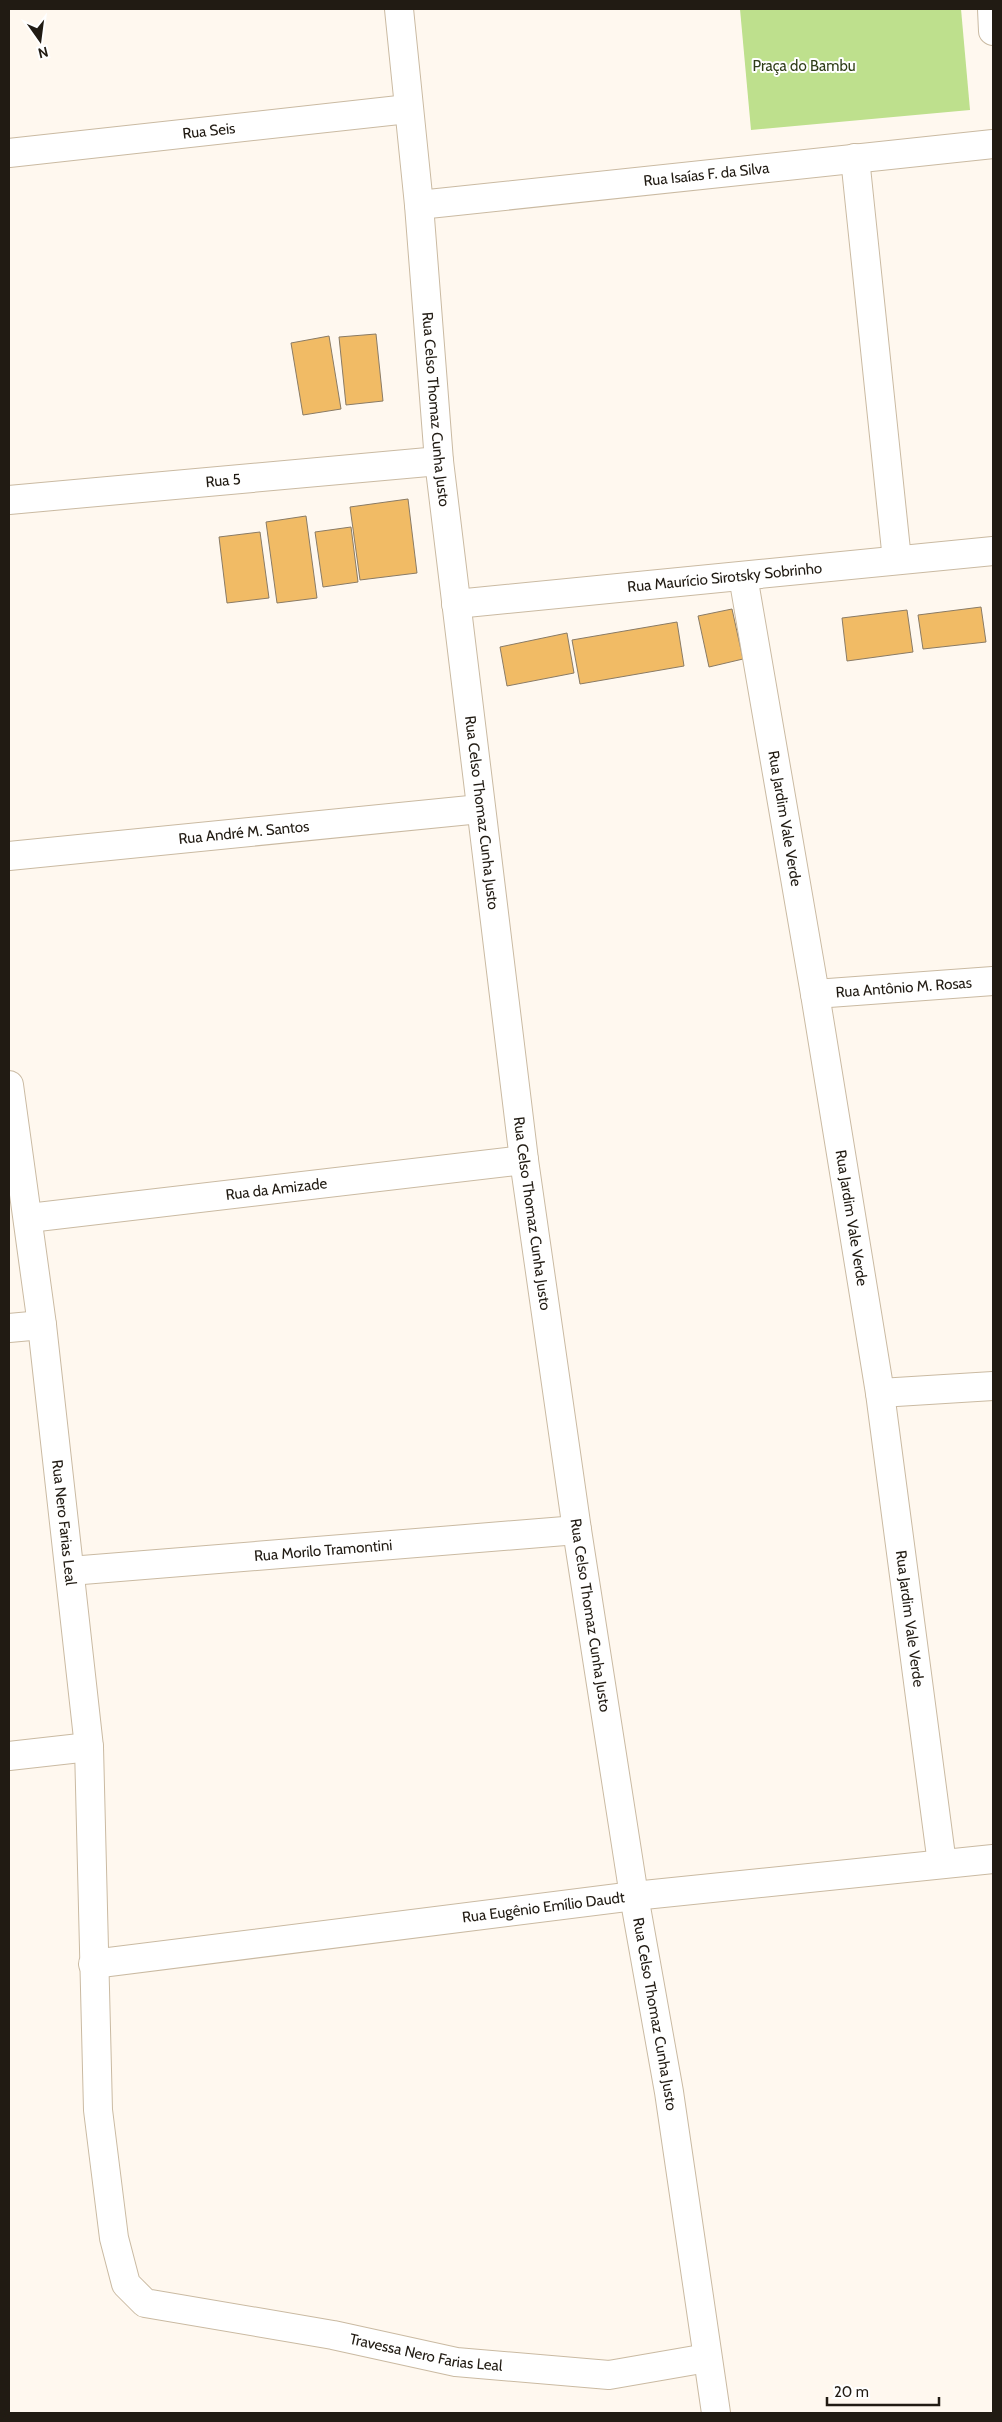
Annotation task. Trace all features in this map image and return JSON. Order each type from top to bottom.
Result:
[{"type":"street","name":"Rua Celso Thomaz Cunha Justo","points":[[399,9],[419,205],[439,461],[524,1160],[577,1530],[634,1896],[669,2092],[716,2413]]},
{"type":"street","points":[[992,9],[993,31]]},
{"type":"street","name":"Rua Seis","points":[[9,152],[408,109]]},
{"type":"street","name":"Rua Isaías F. da Silva","points":[[419,205],[993,144]]},
{"type":"street","points":[[855,158],[897,560]]},
{"type":"street","name":"Rua 5","points":[[9,500],[439,461]]},
{"type":"street","name":"Rua Maurício Sirotsky Sobrinho","points":[[456,604],[993,551]]},
{"type":"street","name":"Rua Jardim Vale Verde","points":[[743,576],[815,994],[880,1394],[942,1864]]},
{"type":"street","name":"Rua André M. Santos","points":[[9,856],[480,809]]},
{"type":"street","name":"Rua Antônio M. Rosas","points":[[815,994],[993,981]]},
{"type":"street","name":"Rua Nero Farias Leal","points":[[9,1085],[29,1218],[42,1325],[89,1747],[98,2110],[114,2238],[126,2284],[145,2303]]},
{"type":"street","name":"Rua da Amizade","points":[[29,1218],[524,1160]]},
{"type":"street","points":[[9,1328],[42,1325]]},
{"type":"street","points":[[880,1394],[993,1386]]},
{"type":"street","name":"Rua Morilo Tramontini","points":[[70,1571],[577,1530]]},
{"type":"street","points":[[9,1756],[89,1747]]},
{"type":"street","name":"Rua Eugênio Emílio Daudt","points":[[93,1964],[634,1896],[993,1859]]},
{"type":"street","name":"Travessa Nero Farias Leal","points":[[145,2303],[333,2336],[456,2362],[609,2375],[707,2358]]},
{"type":"green space","name":"Praça do Bambu","points":[[740,9],[961,9],[970,110],[751,130]]},
{"type":"building","points":[[376,334],[383,401],[346,405],[339,337]]},
{"type":"building","points":[[329,336],[341,409],[303,415],[291,343]]},
{"type":"building","points":[[408,499],[417,573],[360,580],[350,507]]},
{"type":"building","points":[[306,516],[317,598],[277,603],[266,522]]},
{"type":"building","points":[[351,527],[358,582],[323,587],[315,532]]},
{"type":"building","points":[[260,532],[269,598],[227,603],[219,537]]},
{"type":"building","points":[[981,607],[986,642],[923,649],[918,615]]},
{"type":"building","points":[[732,609],[743,659],[709,667],[698,616]]},
{"type":"building","points":[[907,610],[913,652],[847,661],[842,618]]},
{"type":"building","points":[[677,622],[684,666],[580,684],[572,640]]},
{"type":"building","points":[[567,633],[574,673],[507,686],[500,647]]}]
